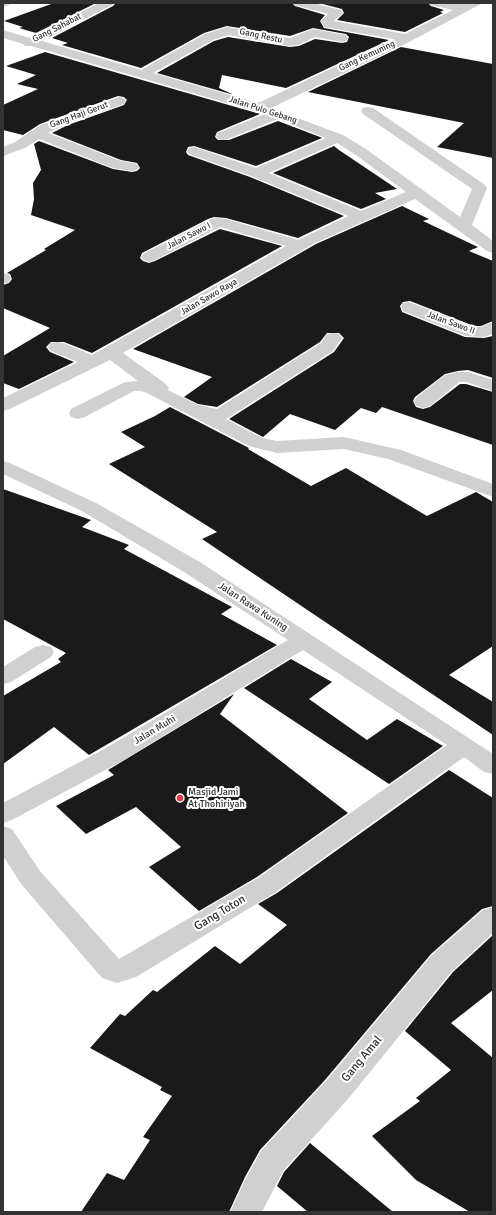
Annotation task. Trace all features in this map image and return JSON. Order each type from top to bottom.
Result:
[{"type":"street","name":"Gang Sahabat","points":[[29,43],[108,3]]},
{"type":"street","points":[[299,3],[336,13],[336,15],[327,21],[329,24],[407,38]]},
{"type":"street","points":[[434,3],[469,6]]},
{"type":"street","name":"Gang Kemuning","points":[[259,108],[407,38],[469,6]]},
{"type":"street","name":"Gang Restu","points":[[141,75],[209,37],[227,31],[234,31],[290,42],[294,42],[313,33],[342,38]]},
{"type":"street","name":"Jalan Pulo Gebang","points":[[3,34],[29,43],[259,108],[338,138],[361,152],[493,248]]},
{"type":"street","name":"Gang Haji Gerut","points":[[3,153],[20,145],[37,133],[62,120],[119,101]]},
{"type":"street","points":[[368,111],[486,187],[464,226]]},
{"type":"street","points":[[223,136],[278,114]]},
{"type":"street","points":[[37,133],[118,165],[132,167]]},
{"type":"street","points":[[256,173],[338,138]]},
{"type":"street","points":[[194,151],[256,173],[361,216]]},
{"type":"street","name":"Jalan Sawo Raya","points":[[3,405],[111,353],[299,245],[361,216],[416,193]]},
{"type":"street","name":"Jalan Sawo I","points":[[149,257],[214,223],[221,222],[299,245]]},
{"type":"street","name":"Jalan Sawo II","points":[[408,307],[472,332],[484,332],[493,327]]},
{"type":"street","points":[[111,353],[160,388],[206,413],[219,416],[275,379],[327,348],[333,338]]},
{"type":"street","points":[[57,347],[93,362]]},
{"type":"street","points":[[423,402],[451,379],[458,377],[468,377],[493,386]]},
{"type":"street","points":[[78,413],[131,386],[140,386],[150,388],[256,442],[277,447],[344,443],[394,454],[493,491]]},
{"type":"street","name":"Jalan Rawa Kuning","points":[[3,467],[89,507],[133,531],[192,567],[464,745],[493,766]]},
{"type":"street","name":"Jalan Muhi","points":[[3,814],[115,754],[304,640]]},
{"type":"street","points":[[3,677],[43,652]]},
{"type":"street","name":"Gang Toton","points":[[3,836],[31,878],[101,958],[112,970],[117,972],[126,969],[267,885],[464,745]]},
{"type":"street","name":"Gang Amal","points":[[246,1212],[272,1161],[337,1090],[442,963],[493,917]]},
{"type":"building","points":[[54,3],[96,3],[36,33],[19,28],[23,27],[4,21]]},
{"type":"building","points":[[116,3],[292,3],[295,6],[325,15],[320,21],[324,28],[389,40],[286,88],[222,75],[219,88],[234,95],[157,73],[214,41],[228,37],[290,47],[299,46],[315,39],[342,43],[347,42],[349,37],[346,34],[313,28],[290,36],[227,26],[204,33],[141,68],[62,45],[68,43],[52,38]]},
{"type":"building","points":[[319,3],[428,3],[431,6],[444,10],[440,12],[443,13],[405,32],[337,20],[344,13],[342,9]]},
{"type":"building","points":[[401,47],[493,64],[493,158],[437,147],[464,123],[308,92]]},
{"type":"building","points":[[45,52],[260,114],[217,132],[215,137],[218,140],[229,140],[278,121],[322,138],[256,166],[194,146],[188,147],[186,152],[188,155],[250,177],[344,216],[298,238],[226,218],[214,217],[208,219],[142,253],[140,258],[149,263],[155,261],[220,229],[282,246],[92,353],[64,342],[51,342],[46,347],[50,352],[74,362],[19,389],[3,383],[3,356],[50,328],[3,308],[3,285],[9,283],[12,279],[10,274],[7,273],[46,250],[44,249],[75,230],[31,215],[34,199],[33,183],[41,170],[34,144],[39,141],[113,169],[132,172],[137,171],[140,168],[137,163],[121,160],[52,133],[68,125],[124,105],[127,100],[124,97],[118,96],[40,124],[23,135],[3,130],[3,105],[38,89],[17,84],[36,75],[6,66]]},
{"type":"building","points":[[334,146],[397,189],[375,193],[386,199],[361,209],[273,173]]},
{"type":"building","points":[[402,206],[429,219],[423,221],[478,247],[469,251],[493,261],[493,321],[481,326],[474,326],[410,301],[403,302],[400,306],[402,312],[465,337],[484,338],[493,336],[493,378],[468,370],[445,374],[415,397],[413,401],[416,407],[423,409],[430,407],[460,384],[466,384],[493,392],[493,445],[382,407],[376,413],[361,408],[335,430],[290,414],[263,437],[229,419],[334,352],[344,338],[339,333],[327,333],[320,342],[217,407],[198,404],[184,397],[212,377],[133,349],[316,244]]},
{"type":"building","points":[[170,407],[249,448],[248,449],[311,486],[346,468],[427,516],[476,492],[493,502],[493,646],[449,675],[493,702],[493,735],[202,539],[217,532],[109,464],[145,447],[121,432]]},
{"type":"building","points":[[3,489],[91,520],[82,527],[129,545],[124,549],[232,607],[221,614],[277,645],[89,755],[54,727],[3,764],[3,696],[61,662],[58,659],[66,653],[3,619]]},
{"type":"building","points":[[291,659],[332,682],[309,699],[367,740],[397,719],[443,746],[389,784],[244,688]]},
{"type":"building","points":[[234,694],[220,714],[348,813],[257,877],[199,911],[149,867],[181,847],[136,807],[86,834],[56,806],[114,775],[108,770]]},
{"type":"building","points":[[449,770],[493,798],[493,906],[482,909],[431,954],[325,1080],[260,1150],[245,1177],[229,1212],[81,1212],[107,1173],[124,1180],[150,1140],[143,1137],[172,1096],[160,1090],[162,1087],[90,1048],[120,1014],[125,1016],[153,990],[157,992],[215,946],[240,964],[287,925],[258,904],[277,893]]},
{"type":"building","points":[[493,935],[493,990],[451,1023],[493,1058],[493,1212],[470,1212],[416,1180],[372,1136],[420,1101],[416,1098],[451,1070],[405,1031],[453,972]]},
{"type":"building","points":[[310,1143],[393,1212],[308,1212],[277,1186],[284,1172]]},
{"type":"place","name":"Masjid Jami At Thohiriyah","points":[[180,798]]}]
